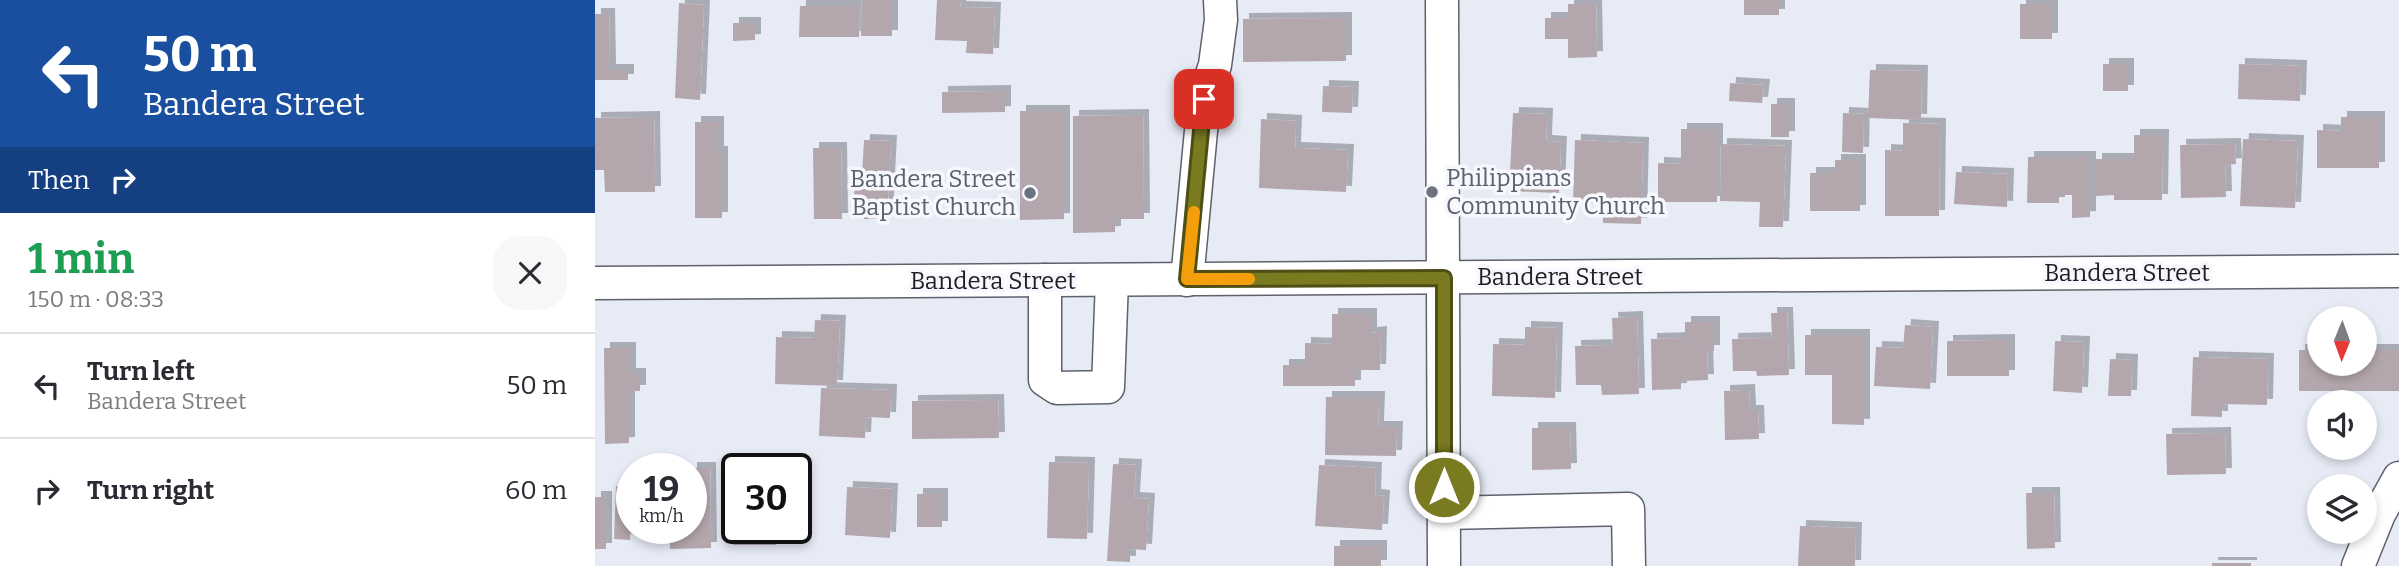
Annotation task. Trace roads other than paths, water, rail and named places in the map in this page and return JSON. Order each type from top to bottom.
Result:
[{"type":"street","points":[[1187,279],[1204,99],[1215,65],[1221,20],[1220,0]]},
{"type":"street","points":[[1442,0],[1444,566]]},
{"type":"street","name":"Bandera Street","points":[[595,284],[2399,271]]},
{"type":"street","points":[[1045,280],[1045,380],[1057,387],[1108,387],[1112,280]]},
{"type":"street","points":[[2358,566],[2379,514],[2399,478]]},
{"type":"street","points":[[1444,513],[1628,509],[1629,566]]},
{"type":"place","name":"Philippians Community Church","points":[[1432,192]]},
{"type":"place","name":"Bandera Street Baptist Church","points":[[1030,193]]}]
